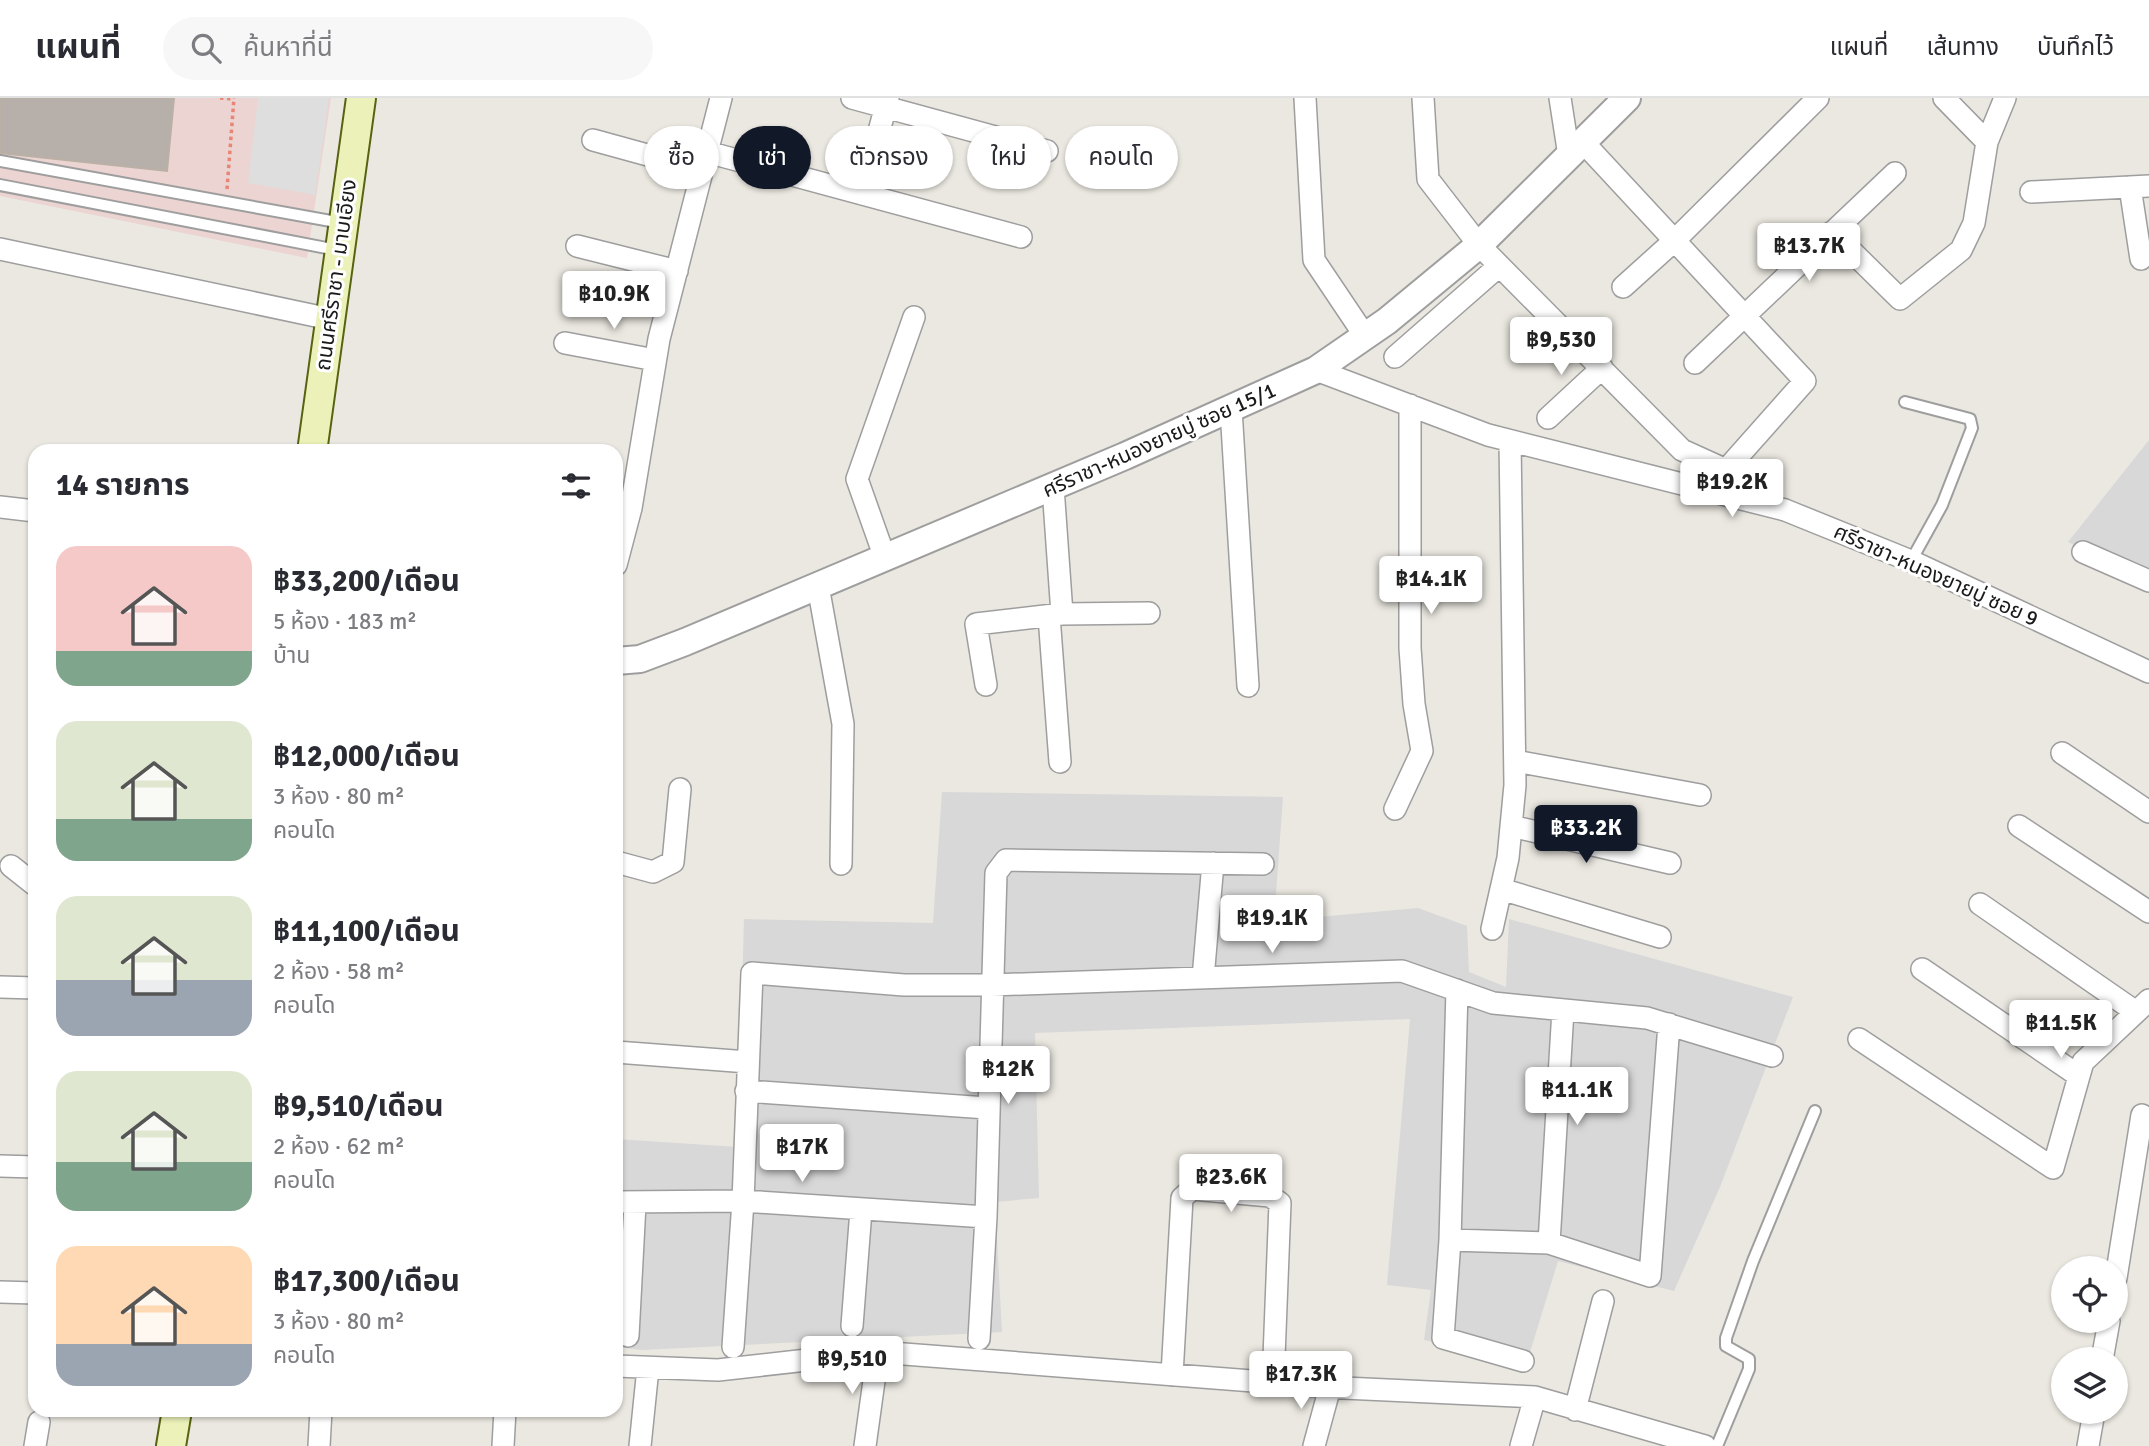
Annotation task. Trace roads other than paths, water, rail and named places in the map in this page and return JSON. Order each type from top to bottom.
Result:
[{"type":"main road","name":"ถนนศรีราชา - มาบเอียง","points":[[318,444],[330,319],[360,98]]},
{"type":"main road","points":[[171,1446],[176,1417]]},
{"type":"street","points":[[713,126],[720,98]]},
{"type":"street","points":[[852,98],[887,102],[967,126]]},
{"type":"street","points":[[1305,98],[1314,260],[1366,336]]},
{"type":"street","points":[[1423,98],[1428,179],[1479,245],[1682,450],[1726,470],[1805,381],[1674,241],[1576,149],[1560,98]]},
{"type":"street","name":"ศรีราชา-หนองยายบู่ ซอย 15/1","points":[[623,660],[640,659],[886,558],[1053,488],[1316,370],[1366,336],[1479,245],[1628,98]]},
{"type":"street","points":[[1623,286],[1674,241],[1818,98]]},
{"type":"street","points":[[1944,98],[1987,142]]},
{"type":"street","points":[[1832,232],[1900,299],[1961,250],[1974,223],[1987,142],[2005,98]]},
{"type":"street","points":[[862,194],[887,102]]},
{"type":"street","points":[[593,140],[644,150]]},
{"type":"street","points":[[719,164],[862,194],[1021,237]]},
{"type":"street","points":[[1695,363],[1895,173]]},
{"type":"street","points":[[2031,192],[2139,186],[2141,260]]},
{"type":"street","points":[[623,538],[631,508],[656,360],[698,189]]},
{"type":"street","points":[[577,246],[677,271]]},
{"type":"street","points":[[0,248],[330,319]]},
{"type":"street","points":[[1395,357],[1499,266]]},
{"type":"street","points":[[886,558],[857,479],[914,317]]},
{"type":"street","points":[[565,343],[656,360]]},
{"type":"street","points":[[1548,418],[1602,368]]},
{"type":"street","name":"ศรีราชา-หนองยายบู่ ซอย 9","points":[[1316,370],[1510,441],[1784,510],[1911,561],[2149,672]]},
{"type":"street","points":[[1395,809],[1422,751],[1410,648],[1410,405]]},
{"type":"street","points":[[1231,409],[1248,685]]},
{"type":"street","points":[[1492,929],[1511,826],[1515,761],[1510,441]]},
{"type":"street","points":[[1053,488],[1060,762]]},
{"type":"street","points":[[0,507],[28,510]]},
{"type":"street","points":[[2083,552],[2149,581]]},
{"type":"street","points":[[818,586],[844,724],[841,864]]},
{"type":"street","points":[[986,685],[976,624],[1055,615],[1149,613]]},
{"type":"street","points":[[2062,753],[2149,812]]},
{"type":"street","points":[[1515,761],[1700,795]]},
{"type":"street","points":[[623,864],[653,872],[673,862],[680,789]]},
{"type":"street","points":[[1511,826],[1670,863]]},
{"type":"street","points":[[2019,826],[2149,912]]},
{"type":"street","points":[[978,1339],[986,1217],[987,1108],[996,873],[1006,860],[1263,864]]},
{"type":"street","points":[[1203,978],[1213,863]]},
{"type":"street","points":[[11,866],[28,879]]},
{"type":"street","points":[[1501,889],[1660,937]]},
{"type":"street","points":[[1859,1039],[2053,1168],[2083,1062],[2142,1006],[1980,904]]},
{"type":"street","points":[[1922,969],[2079,1076]]},
{"type":"street","points":[[733,1347],[743,1201],[752,973],[904,985],[992,985],[1402,971],[1493,1003],[1647,1017],[1772,1056]]},
{"type":"street","points":[[0,987],[28,988]]},
{"type":"street","points":[[1457,990],[1450,1240],[1443,1338],[1523,1361]]},
{"type":"street","points":[[1549,1242],[1563,1010]]},
{"type":"street","points":[[1450,1240],[1549,1242],[1650,1276],[1668,1024]]},
{"type":"street","points":[[623,1053],[748,1062]]},
{"type":"street","points":[[746,1091],[987,1108]]},
{"type":"street","points":[[2120,1256],[2142,1115]]},
{"type":"street","points":[[0,1166],[28,1167]]},
{"type":"street","points":[[1172,1375],[1182,1198],[1192,1189],[1270,1196],[1280,1203],[1273,1383]]},
{"type":"street","points":[[628,1336],[625,1203],[743,1201],[986,1217]]},
{"type":"street","points":[[852,1326],[861,1210]]},
{"type":"street","points":[[0,1292],[28,1293]]},
{"type":"street","points":[[1575,1410],[1603,1301]]},
{"type":"street","points":[[623,1366],[719,1370],[878,1352],[1330,1387],[1535,1397],[1705,1446]]},
{"type":"street","points":[[865,1446],[878,1352]]},
{"type":"street","points":[[640,1446],[648,1368]]},
{"type":"street","points":[[1314,1446],[1330,1387]]},
{"type":"street","points":[[1521,1446],[1535,1397]]},
{"type":"street","points":[[319,1446],[321,1417]]},
{"type":"street","points":[[503,1446],[505,1417]]},
{"type":"street","points":[[35,1446],[39,1422]]},
{"type":"street","points":[[2088,1446],[2092,1424]]},
{"type":"lane","points":[[0,161],[341,237]]},
{"type":"lane","points":[[0,184],[341,237]]},
{"type":"lane","points":[[1905,402],[1970,419],[1972,428],[1942,505],[1911,561]]},
{"type":"lane","points":[[1717,1446],[1749,1359],[1726,1346],[1726,1338],[1753,1261],[1815,1111]]}]
